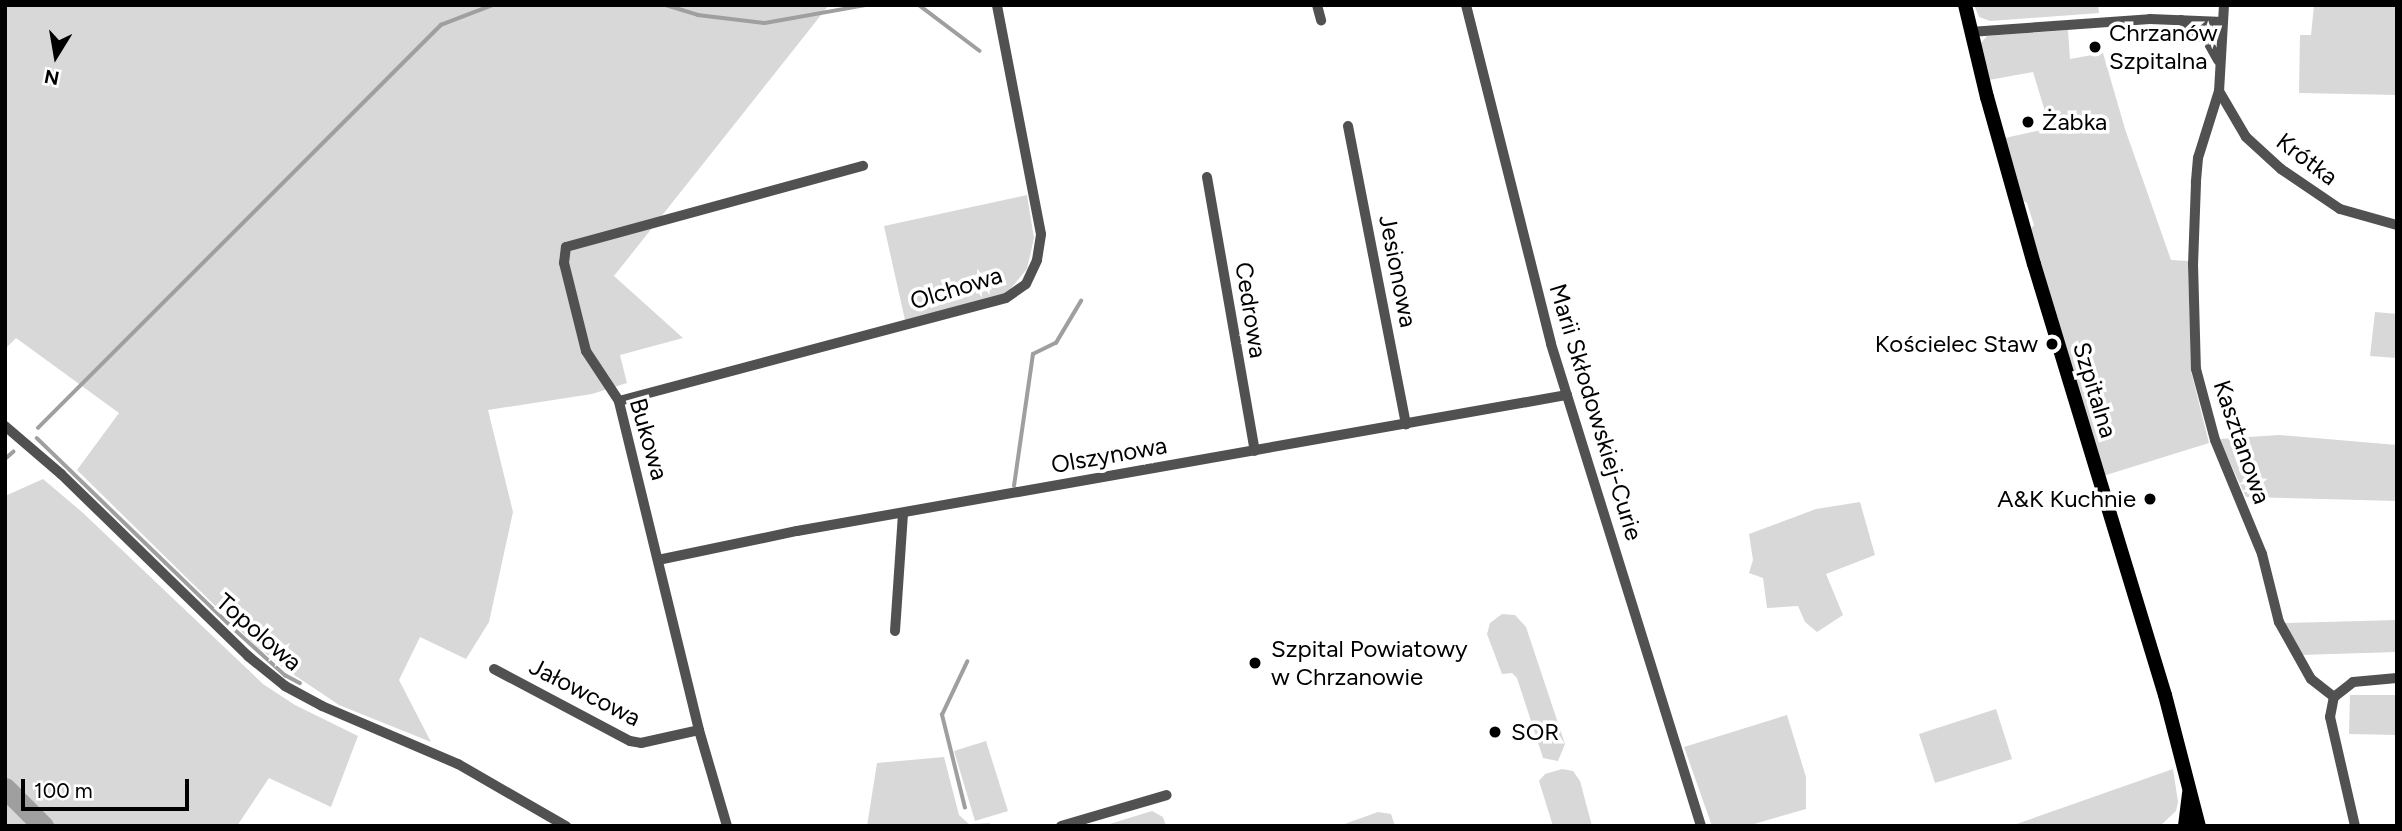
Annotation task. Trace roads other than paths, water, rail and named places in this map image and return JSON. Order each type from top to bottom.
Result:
[{"type":"main road","name":"Szpitalna","points":[[1965,5],[1970,32],[2040,286],[2165,695],[2199,826]]},
{"type":"main road","name":"Szpitalna","points":[[2185,826],[2190,785]]},
{"type":"street","name":"Olchowa","points":[[619,401],[1006,298],[1026,284],[1037,260],[1041,234],[997,5]]},
{"type":"street","points":[[1318,5],[1321,20]]},
{"type":"street","name":"Marii Skłodowskiej-Curie","points":[[1466,5],[1521,230],[1567,395],[1701,826]]},
{"type":"street","name":"Kasztanowa","points":[[2224,5],[2218,60],[2218,91],[2198,158],[2196,183],[2193,264],[2196,369],[2219,450],[2262,554],[2279,622],[2311,679],[2334,697]]},
{"type":"street","points":[[1970,32],[2150,19],[2224,22]]},
{"type":"street","points":[[2181,20],[2201,35],[2218,60]]},
{"type":"street","points":[[2201,35],[2221,37]]},
{"type":"street","name":"Krótka","points":[[2218,91],[2246,137],[2281,169],[2340,209],[2397,225]]},
{"type":"street","name":"Jesionowa","points":[[1348,126],[1406,424]]},
{"type":"street","name":"Bukowa","points":[[727,826],[699,730],[619,401],[586,351],[564,263],[566,247],[863,166]]},
{"type":"street","name":"Cedrowa","points":[[1207,177],[1255,451]]},
{"type":"street","name":"Olszynowa","points":[[658,560],[797,531],[1567,395]]},
{"type":"street","name":"Topolowa","points":[[5,426],[61,474],[248,656],[285,686],[323,706],[458,764],[566,826]]},
{"type":"street","points":[[895,631],[903,514]]},
{"type":"street","name":"Jałowcowa","points":[[494,669],[629,741],[641,743],[699,730]]},
{"type":"street","points":[[2355,826],[2330,717],[2334,697],[2353,682],[2397,678]]},
{"type":"street","points":[[1061,826],[1167,795]]},
{"type":"waterway","points":[[38,428],[441,25],[493,5]]},
{"type":"waterway","points":[[666,5],[698,15],[765,23],[866,5]]},
{"type":"waterway","points":[[919,5],[980,51]]},
{"type":"waterway","points":[[1014,486],[1033,354],[1056,343],[1081,301]]},
{"type":"waterway","points":[[37,438],[232,627],[285,675],[300,683]]},
{"type":"waterway","points":[[5,459],[13,452]]},
{"type":"waterway","points":[[965,808],[942,715],[967,662]]},
{"type":"waterway","points":[[5,788],[43,826]]},
{"type":"place","name":"Chrzanów Szpitalna","points":[[2095,47]]},
{"type":"place","name":"Żabka","points":[[2028,122]]},
{"type":"place","name":"Kościelec Staw","points":[[2052,344]]},
{"type":"place","name":"A&K Kuchnie","points":[[2150,499]]},
{"type":"place","name":"Szpital Powiatowy w Chrzanowie","points":[[1255,663]]},
{"type":"place","name":"SOR","points":[[1495,732]]}]
